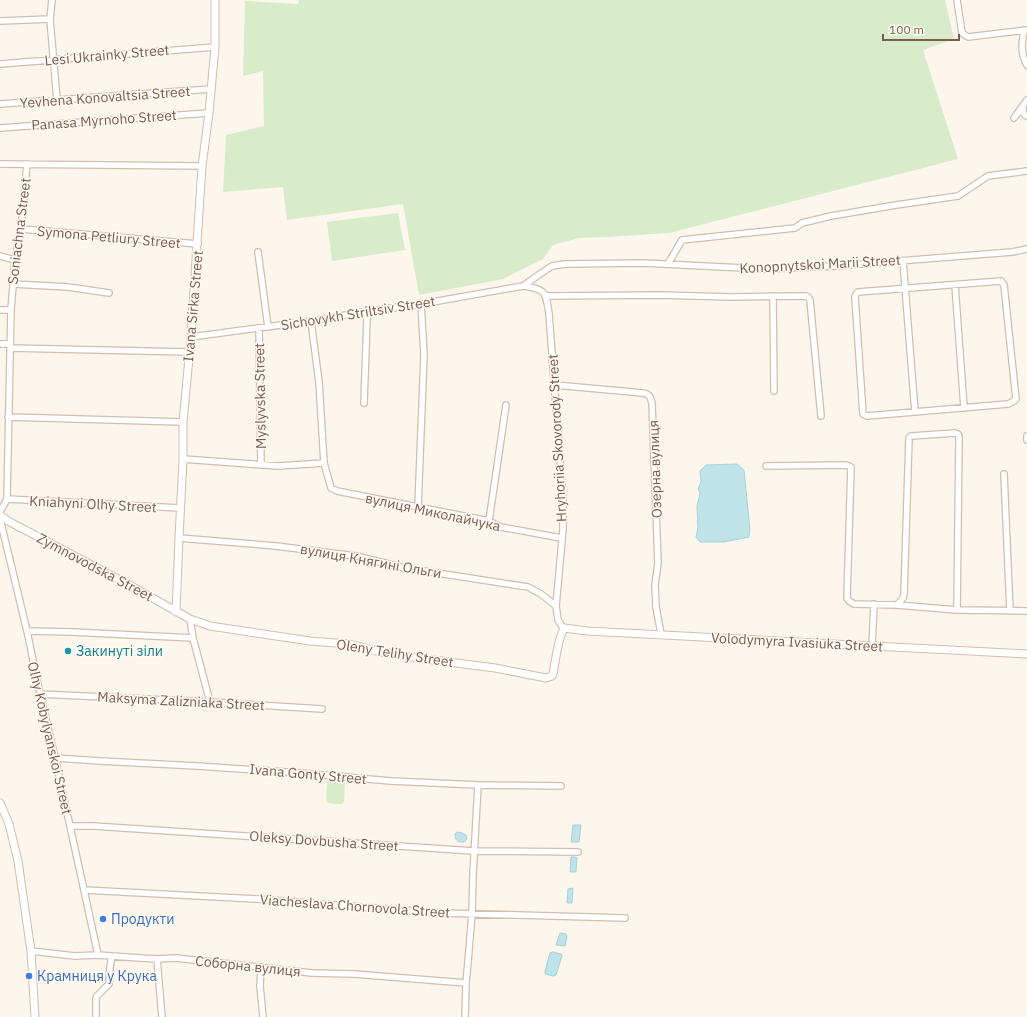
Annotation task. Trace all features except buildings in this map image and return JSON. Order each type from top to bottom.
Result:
[{"type":"street","points":[[52,0],[50,19],[57,100]]},
{"type":"street","name":"Ivana Sirka Street","points":[[176,612],[183,422],[198,244],[202,166],[209,113],[215,46],[215,0]]},
{"type":"street","points":[[957,0],[962,33],[968,37],[1026,30],[1022,52],[1027,65]]},
{"type":"street","points":[[0,21],[50,19]]},
{"type":"street","name":"Lesi Ukrainky Street","points":[[0,64],[215,46]]},
{"type":"street","name":"Yevhena Konovaltsia Street","points":[[0,104],[211,89]]},
{"type":"street","points":[[1014,118],[1027,100]]},
{"type":"street","points":[[1023,106],[1023,113],[1027,116]]},
{"type":"street","name":"Panasa Myrnoho Street","points":[[0,128],[209,113]]},
{"type":"street","points":[[0,164],[202,166]]},
{"type":"street","name":"Soniachna Street","points":[[0,512],[7,499],[11,310],[15,260],[21,229],[27,164]]},
{"type":"street","points":[[668,264],[682,240],[795,228],[802,222],[831,216],[958,196],[988,176],[1027,171]]},
{"type":"street","name":"Symona Petliury Street","points":[[21,229],[198,244]]},
{"type":"street","name":"Konopnytskoi Marii Street","points":[[523,286],[552,266],[561,264],[668,264],[764,269],[903,261],[1012,252],[1027,249]]},
{"type":"street","points":[[258,252],[268,326]]},
{"type":"street","points":[[0,256],[15,260]]},
{"type":"street","points":[[903,261],[914,412]]},
{"type":"street","points":[[1001,281],[1004,285],[1016,399],[1014,401],[1008,404],[964,408],[867,416],[863,414],[856,294],[858,292],[906,289],[1001,281]]},
{"type":"street","points":[[13,284],[68,287],[109,293]]},
{"type":"street","points":[[955,285],[964,408]]},
{"type":"street","points":[[523,286],[542,291],[546,296],[806,296],[810,299],[821,416]]},
{"type":"street","name":"Sichovykh Striltsiv Street","points":[[191,337],[311,321],[523,286]]},
{"type":"street","name":"Hryhoriia Skovorody Street","points":[[546,296],[557,386],[563,500],[563,529],[556,606],[558,620],[561,626],[566,628]]},
{"type":"street","points":[[773,296],[774,391]]},
{"type":"street","points":[[418,508],[424,355],[421,304]]},
{"type":"street","points":[[0,310],[11,310]]},
{"type":"street","points":[[364,403],[367,314],[370,311]]},
{"type":"street","name":"вулиця Миколайчука","points":[[311,321],[319,382],[324,463],[331,488],[337,491],[418,508],[489,521],[501,527],[562,538]]},
{"type":"street","name":"Myslyvska Street","points":[[259,328],[261,465]]},
{"type":"street","points":[[0,344],[10,346],[189,352]]},
{"type":"street","name":"Озерна вулиця","points":[[557,386],[643,393],[649,395],[651,398],[658,563],[655,585],[656,607],[661,634]]},
{"type":"street","points":[[489,521],[506,405]]},
{"type":"street","points":[[0,421],[8,419],[183,422]]},
{"type":"street","points":[[897,605],[903,598],[904,594],[909,438],[911,436],[955,433],[958,434],[959,437],[957,610]]},
{"type":"street","points":[[182,459],[278,466],[324,463]]},
{"type":"street","points":[[766,466],[846,465],[851,467],[847,598],[854,604],[897,605],[957,610],[1027,611]]},
{"type":"street","points":[[1004,474],[1010,611]]},
{"type":"street","name":"Kniahyni Olhy Street","points":[[7,499],[180,508]]},
{"type":"street","name":"Zymnovodska Street","points":[[0,519],[8,521],[124,582],[190,619]]},
{"type":"street","name":"Olhy Kobylyanskoi Street","points":[[0,519],[27,631],[98,955]]},
{"type":"street","name":"вулиця Княгині Ольги","points":[[179,538],[276,546],[356,556],[405,568],[528,587],[541,594],[556,606]]},
{"type":"street","points":[[872,646],[874,604]]},
{"type":"street","points":[[190,619],[193,638],[210,702]]},
{"type":"street","name":"Oleny Telihy Street","points":[[190,619],[210,626],[310,641],[349,644],[418,658],[495,668],[546,678],[552,676],[553,674],[561,634],[566,628]]},
{"type":"street","name":"Volodymyra Ivasiuka Street","points":[[566,628],[587,631],[1027,654]]},
{"type":"street","points":[[27,631],[193,638]]},
{"type":"street","name":"Maksyma Zalizniaka Street","points":[[40,694],[322,709]]},
{"type":"street","name":"Ivana Gonty Street","points":[[55,758],[300,773],[391,781],[478,785],[561,786]]},
{"type":"street","points":[[465,1017],[478,785]]},
{"type":"street","points":[[0,804],[9,824],[18,861],[31,951],[35,1017]]},
{"type":"street","name":"Oleksy Dovbusha Street","points":[[70,826],[474,851],[578,852]]},
{"type":"street","name":"Viacheslava Chornovola Street","points":[[84,890],[257,899],[441,912],[625,918]]},
{"type":"street","name":"Соборна вулиця","points":[[31,951],[75,956],[98,955],[157,959],[176,958],[312,973],[354,974],[466,983]]},
{"type":"street","points":[[96,1017],[96,998],[109,984],[112,956]]},
{"type":"street","points":[[157,959],[162,1017]]},
{"type":"street","points":[[261,967],[260,984],[263,1017]]},
{"type":"green space","points":[[299,0],[945,0],[954,39],[923,50],[958,159],[669,233],[579,238],[553,245],[543,259],[503,279],[419,295],[403,204],[287,220],[283,187],[223,192],[226,135],[264,126],[263,71],[243,76],[245,1],[298,4]]},
{"type":"green space","points":[[398,213],[405,250],[332,261],[327,222]]},
{"type":"green space","points":[[327,782],[345,782],[344,802],[342,804],[328,803],[326,799]]},
{"type":"water","points":[[737,464],[744,470],[750,530],[749,537],[724,542],[700,542],[696,537],[698,527],[697,506],[700,493],[698,489],[701,482],[700,471],[706,465]]},
{"type":"water","points":[[573,825],[581,825],[579,842],[571,842]]},
{"type":"water","points":[[457,832],[466,835],[467,839],[464,842],[456,840],[455,834]]},
{"type":"water","points":[[571,857],[577,858],[576,872],[570,872]]},
{"type":"water","points":[[573,888],[572,903],[567,903],[568,889]]},
{"type":"water","points":[[560,933],[566,934],[567,936],[565,946],[556,945]]},
{"type":"water","points":[[553,952],[561,954],[562,956],[556,975],[553,976],[545,974],[545,971],[550,953]]},
{"type":"place","name":"Закинуті зіли","points":[[68,651]]},
{"type":"place","name":"Продукти","points":[[103,919]]},
{"type":"place","name":"Крамниця у Крука","points":[[29,976]]}]
